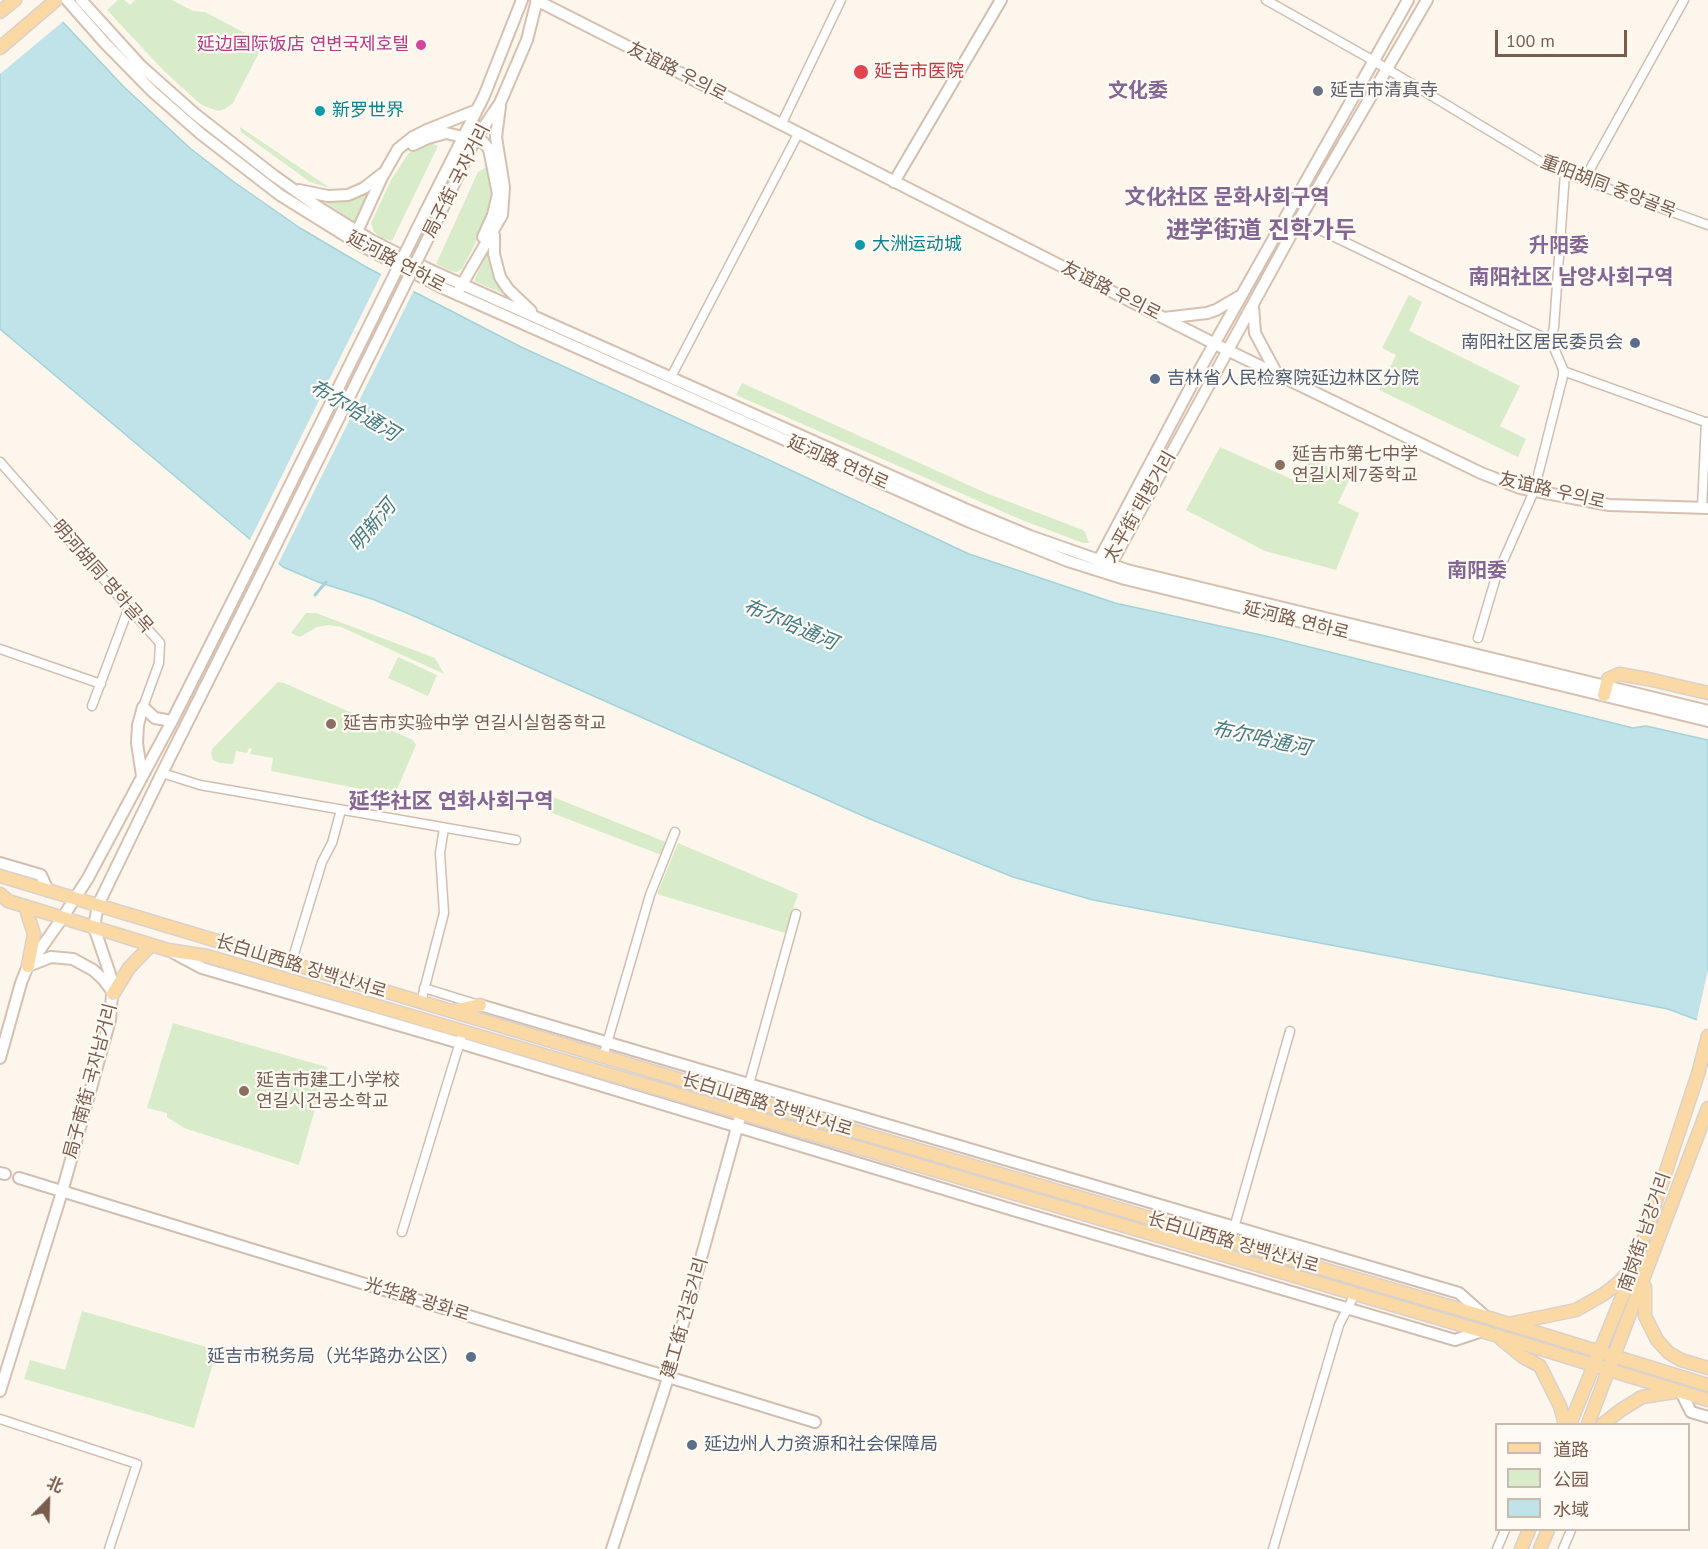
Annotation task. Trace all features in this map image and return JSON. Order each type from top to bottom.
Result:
[{"type":"main road","points":[[0,12],[15,0]]},
{"type":"main road","points":[[0,48],[56,0]]},
{"type":"main road","name":"延河路 연하로","points":[[67,0],[116,54],[185,121],[280,195],[458,288],[993,532],[1100,566],[1605,690],[1708,711]]},
{"type":"main road","name":"延河路 연하로","points":[[81,0],[113,37],[168,92],[254,161],[357,237]]},
{"type":"main road","points":[[520,1],[536,0]]},
{"type":"main road","name":"友谊路 우의로","points":[[536,0],[1227,350],[1481,473],[1506,483],[1609,505],[1705,508]]},
{"type":"main road","name":"局子街 국자거리","points":[[256,585],[474,141],[500,103],[526,40],[536,0]]},
{"type":"main road","points":[[894,182],[1001,0]]},
{"type":"main road","name":"太平街 태평거리","points":[[1100,566],[1215,343],[1408,0]]},
{"type":"main road","name":"太平街 태평거리","points":[[1100,566],[1111,564],[1299,220],[1427,0]]},
{"type":"main road","name":"局子街 국자거리","points":[[172,721],[477,110],[497,65],[520,1]]},
{"type":"main road","points":[[458,288],[502,215],[504,194],[496,146],[500,103]]},
{"type":"main road","points":[[357,237],[394,155],[413,137],[477,110]]},
{"type":"main road","points":[[357,237],[384,184],[404,153],[418,142],[444,133],[462,137]]},
{"type":"main road","points":[[458,288],[493,215],[498,194],[489,149],[483,142],[474,141]]},
{"type":"main road","points":[[293,188],[328,195],[348,195],[364,188],[385,171]]},
{"type":"main road","points":[[497,226],[494,254],[500,277],[508,289],[535,316]]},
{"type":"main road","name":"延河路 연하로","points":[[458,288],[535,316],[988,519],[1100,566]]},
{"type":"main road","points":[[1164,318],[1207,313],[1241,296]]},
{"type":"main road","points":[[1252,304],[1255,333],[1277,374]]},
{"type":"main road","name":"延河路 연하로","points":[[1111,564],[1169,581],[1605,690],[1708,721]]},
{"type":"main road","name":"局子南街 국자남거리","points":[[0,1391],[62,1192],[110,1020],[113,982],[94,927],[98,905],[256,585]]},
{"type":"main road","points":[[1605,690],[1610,677],[1626,675],[1708,693]]},
{"type":"main road","points":[[0,1058],[21,982],[28,966],[75,900],[172,721],[155,718],[143,708],[138,725],[137,743],[142,776]]},
{"type":"main road","name":"长白山西路 장백산서로","points":[[0,863],[41,875],[48,891]]},
{"type":"main road","name":"长白山西路 장백산서로","points":[[0,876],[1708,1385]]},
{"type":"main road","name":"长白山西路 장백산서로","points":[[2,899],[168,950],[207,956],[739,1128],[1347,1309],[1455,1340],[1482,1331]]},
{"type":"main road","points":[[26,906],[34,934],[28,966]]},
{"type":"main road","points":[[28,966],[51,957],[73,959],[93,970],[103,979],[113,994],[129,968],[151,945]]},
{"type":"main road","points":[[452,1011],[480,1005]]},
{"type":"main road","name":"长白山西路 장백산서로","points":[[480,1005],[1459,1293],[1486,1317]]},
{"type":"main road","name":"南岗街 남강거리","points":[[1571,1423],[1635,1265],[1708,1036]]},
{"type":"main road","name":"长白山西路 장백산서로","points":[[461,1037],[742,1114],[1482,1331],[1708,1400]]},
{"type":"main road","name":"建工街 건공거리","points":[[612,1549],[668,1378],[739,1128],[749,1084]]},
{"type":"main road","name":"南岗街 남강거리","points":[[1589,1423],[1708,1108]]},
{"type":"main road","name":"光华路 광화로","points":[[19,1178],[815,1422]]},
{"type":"main road","points":[[1509,1324],[1576,1310],[1604,1294],[1635,1265]]},
{"type":"main road","points":[[1645,1279],[1645,1316],[1657,1340],[1669,1353],[1681,1360],[1708,1368]]},
{"type":"main road","points":[[1495,1335],[1523,1357],[1540,1366],[1560,1406],[1564,1423]]},
{"type":"main road","points":[[1605,1423],[1642,1397],[1681,1392],[1691,1412],[1708,1418]]},
{"type":"main road","points":[[1521,1549],[1529,1531]]},
{"type":"main road","points":[[1540,1549],[1548,1531]]},
{"type":"street","points":[[781,125],[841,0]]},
{"type":"street","name":"重阳胡同 중양골목","points":[[1266,0],[1374,61],[1551,168],[1708,225]]},
{"type":"street","points":[[1584,180],[1684,0]]},
{"type":"street","points":[[671,378],[798,134]]},
{"type":"street","points":[[1478,638],[1496,577],[1534,490],[1563,371],[1551,341],[1554,327],[1565,173]]},
{"type":"street","points":[[1299,220],[1551,341]]},
{"type":"street","points":[[1563,371],[1707,423],[1705,508]]},
{"type":"street","name":"明河胡同 명하골목","points":[[0,462],[160,644],[159,663],[143,708]]},
{"type":"street","points":[[92,706],[129,607]]},
{"type":"street","points":[[0,649],[101,684]]},
{"type":"street","points":[[162,773],[200,785],[516,840]]},
{"type":"street","points":[[291,964],[322,862],[332,843],[341,810]]},
{"type":"street","points":[[421,1002],[444,914],[440,853],[444,828]]},
{"type":"street","points":[[603,1057],[650,895],[675,832]]},
{"type":"street","points":[[749,1084],[796,914]]},
{"type":"street","points":[[424,988],[480,1005]]},
{"type":"street","points":[[1230,1242],[1290,1031]]},
{"type":"street","points":[[402,1232],[461,1037]]},
{"type":"street","points":[[1273,1549],[1339,1325],[1355,1294]]},
{"type":"street","points":[[0,1419],[137,1464],[109,1549]]},
{"type":"street","points":[[1497,1549],[1504,1531]]},
{"type":"street","points":[[1563,1549],[1571,1531]]},
{"type":"green space","points":[[118,0],[124,0],[130,5],[135,0],[172,0],[193,11],[205,12],[264,43],[233,103],[218,111],[198,102],[163,70],[107,10]]},
{"type":"green space","points":[[240,127],[330,188],[310,182],[241,132]]},
{"type":"green space","points":[[430,143],[438,146],[392,241],[382,238],[374,232],[371,223],[392,178],[409,153]]},
{"type":"green space","points":[[487,167],[490,170],[494,201],[462,269],[457,272],[451,271],[436,264],[478,172]]},
{"type":"green space","points":[[372,188],[356,223],[320,199],[341,201]]},
{"type":"green space","points":[[491,245],[511,297],[474,281]]},
{"type":"green space","points":[[1409,295],[1422,302],[1409,331],[1520,386],[1500,426],[1526,439],[1518,457],[1379,390],[1396,355],[1382,348]]},
{"type":"green space","points":[[742,383],[986,493],[1083,530],[1089,543],[1083,543],[1022,520],[736,395]]},
{"type":"green space","points":[[1220,447],[1298,482],[1310,458],[1350,478],[1338,503],[1359,513],[1336,570],[1265,551],[1186,510]]},
{"type":"green space","points":[[306,613],[316,613],[435,658],[444,674],[341,627],[329,625],[317,627],[300,637],[291,633]]},
{"type":"green space","points":[[398,657],[437,675],[428,696],[388,678]]},
{"type":"green space","points":[[278,682],[413,740],[416,745],[395,794],[390,795],[271,771],[273,758],[250,754],[252,749],[249,748],[247,753],[236,751],[233,764],[213,760],[211,753],[213,748]]},
{"type":"green space","points":[[553,797],[666,842],[661,855],[547,811]]},
{"type":"green space","points":[[678,843],[798,894],[785,933],[657,894]]},
{"type":"green space","points":[[173,1023],[327,1067],[299,1165],[184,1128],[167,1117],[167,1113],[147,1108]]},
{"type":"green space","points":[[82,1311],[217,1350],[194,1428],[24,1379],[30,1360],[65,1370]]},
{"type":"water","name":"布尔哈通河","points":[[0,0],[42,0],[124,87],[191,149],[300,228],[366,267],[521,347],[969,554],[1115,603],[1270,637],[1633,728],[1646,726],[1708,740],[1708,1024],[1668,1009],[1093,900],[1013,877],[870,819],[407,613],[318,582],[283,567],[0,329]]},
{"type":"pier","points":[[0,0],[46,0],[65,20],[0,74]]},
{"type":"pier","points":[[382,273],[414,290],[277,566],[249,542]]},
{"type":"pier","points":[[1708,970],[1708,1027],[1696,1023]]},
{"type":"waterway","name":"明新河","points":[[315,595],[326,582]]},
{"type":"place","name":"延边国际饭店 연변국제호텔","points":[[421,45]]},
{"type":"place","name":"延吉市医院","points":[[861,72]]},
{"type":"place","name":"延吉市清真寺","points":[[1318,91]]},
{"type":"place","name":"新罗世界","points":[[320,111]]},
{"type":"place","name":"大洲运动城","points":[[860,245]]},
{"type":"place","name":"南阳社区居民委员会","points":[[1635,343]]},
{"type":"place","name":"吉林省人民检察院延边林区分院","points":[[1155,379]]},
{"type":"place","name":"延吉市第七中学 연길시제7중학교","points":[[1280,465]]},
{"type":"place","name":"延吉市实验中学 연길시실험중학교","points":[[331,724]]},
{"type":"place","name":"延吉市建工小学校 연길시건공소학교","points":[[244,1091]]},
{"type":"place","name":"延吉市税务局（光华路办公区）","points":[[471,1357]]},
{"type":"place","name":"延边州人力资源和社会保障局","points":[[692,1445]]},
{"type":"district","name":"文化委","points":[[1138,91]]},
{"type":"district","name":"文化社区 문화사회구역","points":[[1227,198]]},
{"type":"district","name":"进学街道 진학가두","points":[[1261,231]]},
{"type":"district","name":"升阳委","points":[[1559,246]]},
{"type":"district","name":"南阳社区 남양사회구역","points":[[1571,278]]},
{"type":"district","name":"南阳委","points":[[1477,571]]},
{"type":"district","name":"延华社区 연화사회구역","points":[[451,802]]}]
